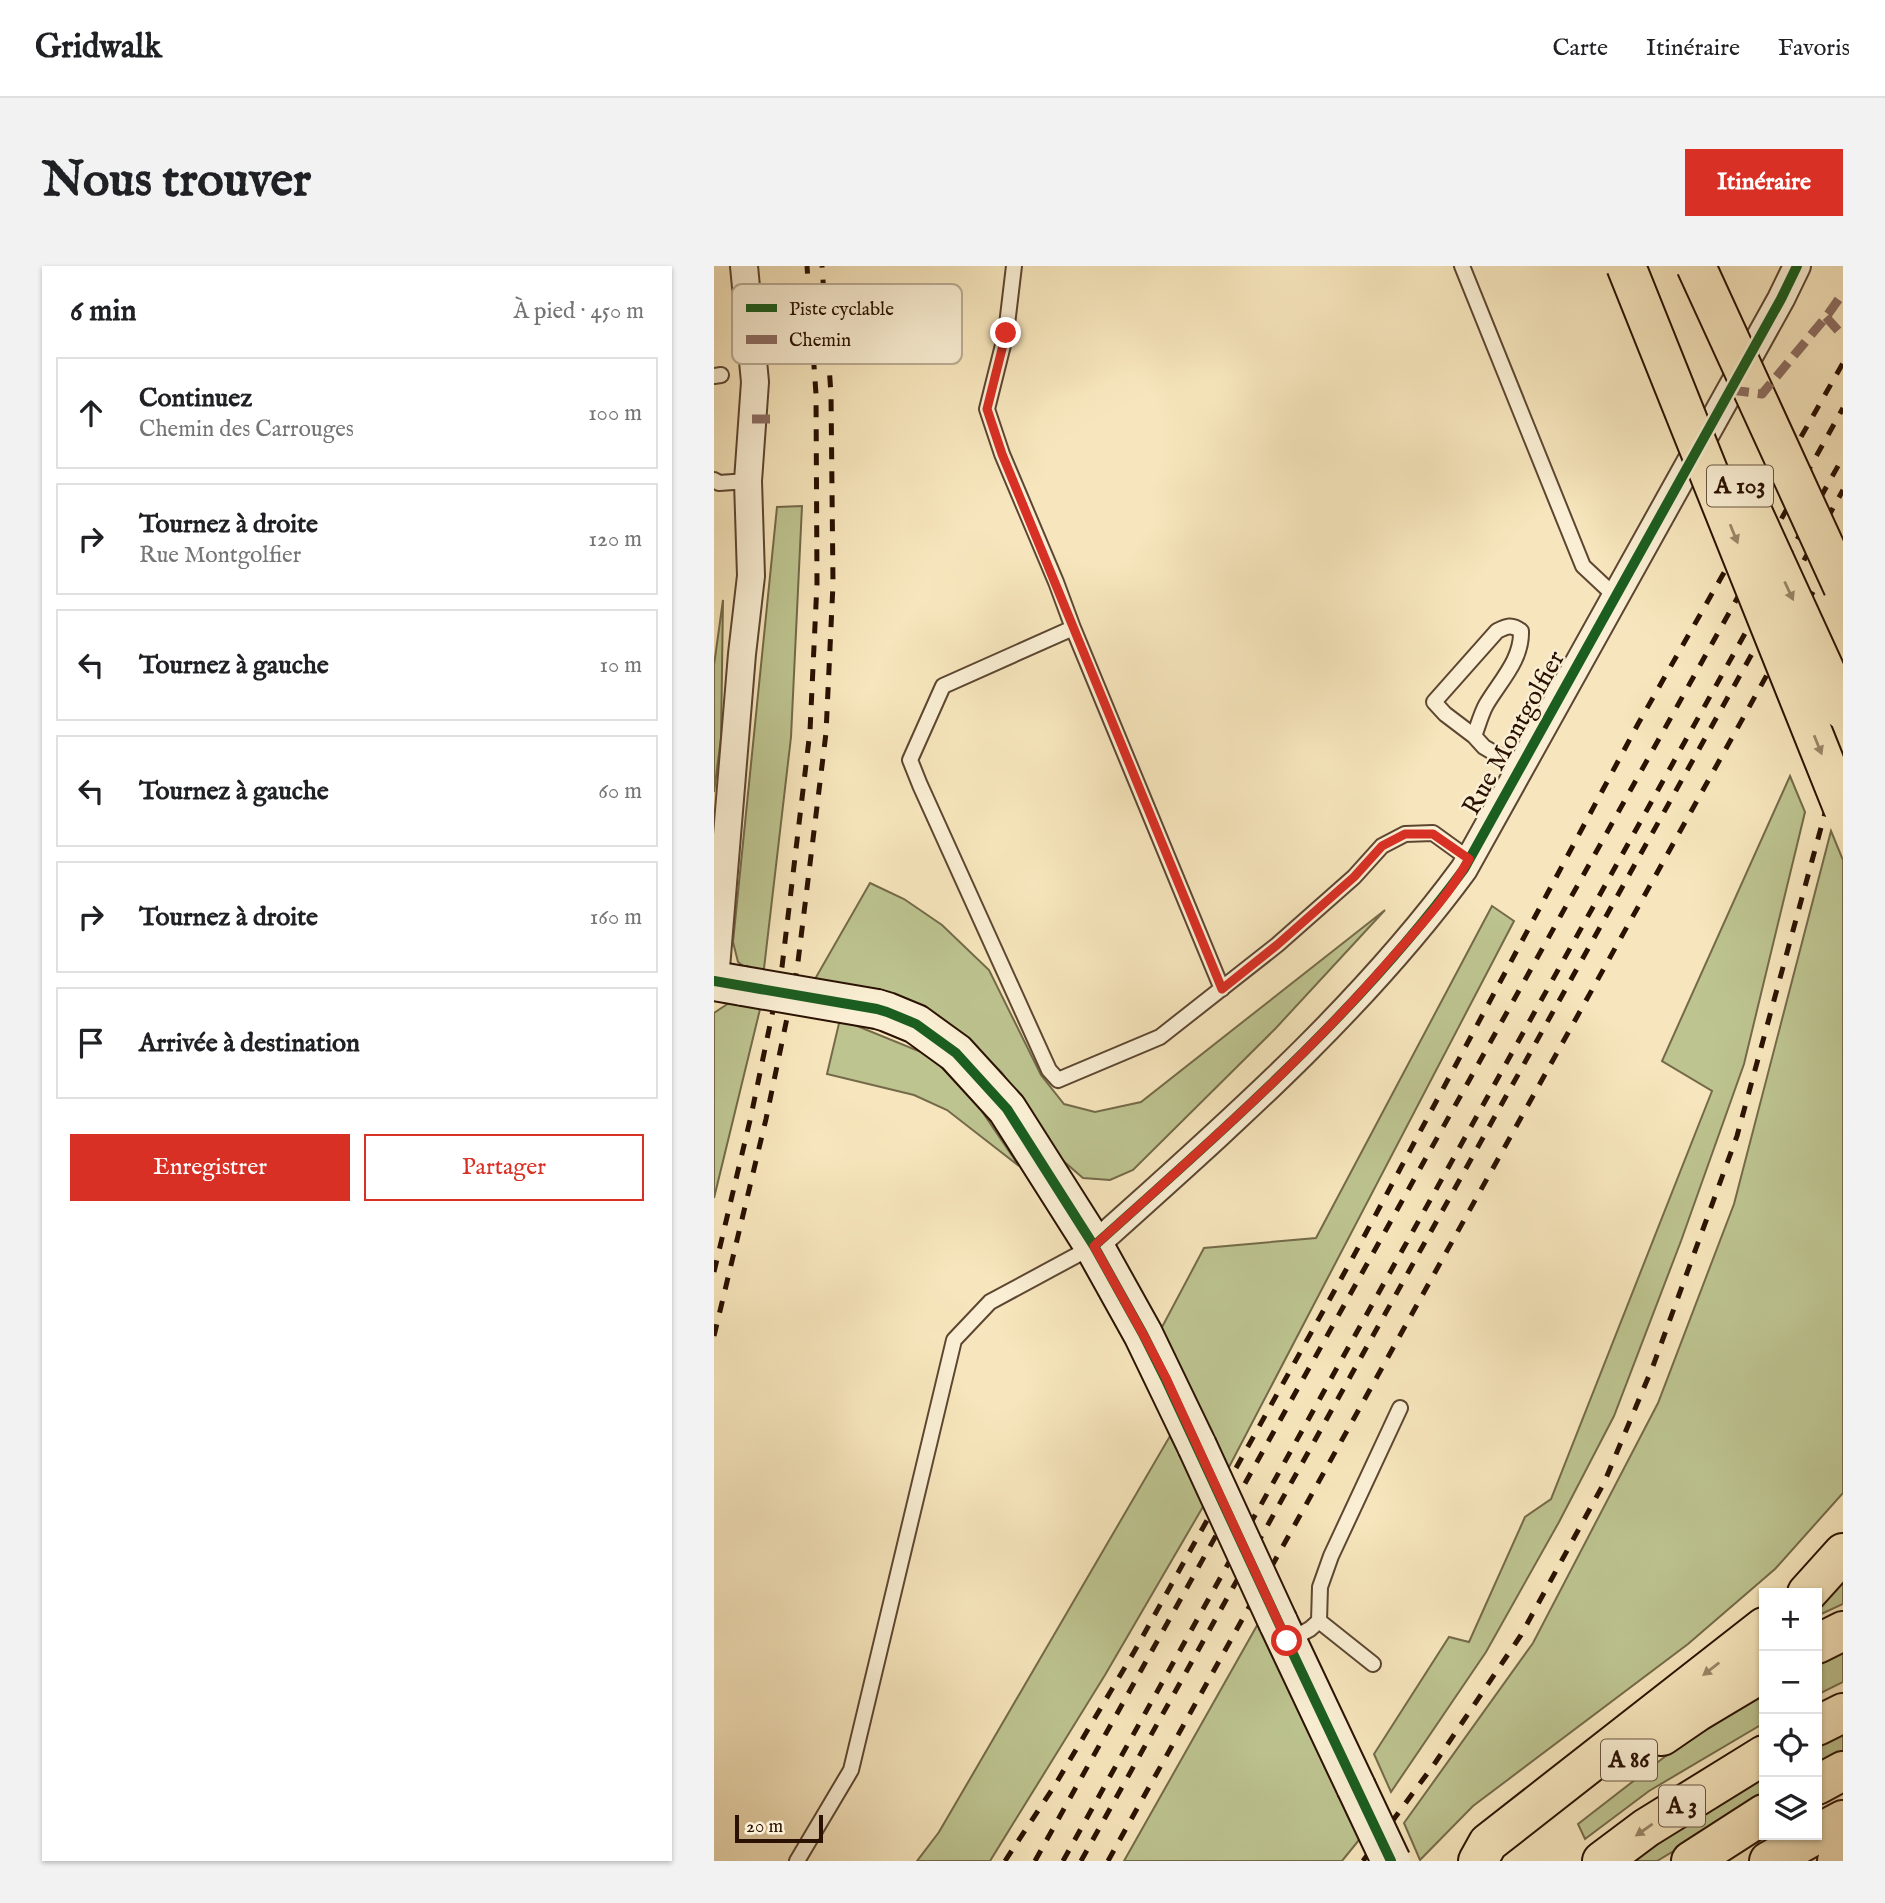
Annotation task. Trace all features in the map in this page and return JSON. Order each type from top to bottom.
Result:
[{"type":"highway","name":"A 103","points":[[1628,266],[1684,366],[1843,710]]},
{"type":"highway","points":[[1628,266],[1843,808]]},
{"type":"highway","name":"A 103","points":[[1696,266],[1843,587]]},
{"type":"highway","points":[[1702,266],[1843,526]]},
{"type":"highway","points":[[1812,1588],[1843,1553]]},
{"type":"highway","points":[[1478,1861],[1489,1843],[1759,1631]]},
{"type":"highway","points":[[1822,1642],[1843,1631]]},
{"type":"highway","name":"A 86","points":[[1505,1861],[1561,1811],[1652,1743],[1759,1675]]},
{"type":"highway","points":[[1822,1724],[1843,1713]]},
{"type":"highway","name":"A 3","points":[[1602,1861],[1646,1828],[1759,1758]]},
{"type":"highway","points":[[1822,1782],[1843,1772]]},
{"type":"highway","name":"A 3","points":[[1691,1861],[1759,1817]]},
{"type":"highway","points":[[1822,1831],[1843,1820]]},
{"type":"highway","points":[[1769,1861],[1806,1840]]},
{"type":"highway","points":[[1837,1861],[1843,1858]]},
{"type":"street","points":[[744,266],[746,284]]},
{"type":"street","name":"Rue Montgolfier","points":[[1094,1246],[1255,1101],[1354,1002],[1434,909],[1469,859],[1797,266]]},
{"type":"street","points":[[753,364],[755,382],[748,481],[751,576],[741,667],[724,982],[877,1009],[916,1024],[956,1053],[1007,1109],[1094,1246],[1143,1334],[1391,1861]]},
{"type":"lane","points":[[1014,266],[1006,333],[987,409],[1002,454],[1222,989]]},
{"type":"lane","points":[[1462,266],[1583,566],[1616,597]]},
{"type":"lane","points":[[714,480],[719,483],[748,481]]},
{"type":"lane","points":[[1474,736],[1484,708],[1517,656],[1522,643],[1521,631],[1515,626],[1497,631],[1434,702],[1484,747],[1520,768]]},
{"type":"lane","points":[[1073,628],[943,685],[910,760],[1049,1070],[1058,1080],[1160,1037],[1277,945],[1354,877],[1382,846],[1405,834],[1433,834],[1469,859]]},
{"type":"lane","points":[[797,1861],[851,1770],[954,1340],[990,1302],[1094,1246]]},
{"type":"lane","points":[[1282,1631],[1310,1629],[1319,1620],[1320,1587],[1331,1556],[1400,1408]]},
{"type":"lane","points":[[1319,1620],[1373,1664]]},
{"type":"green space","points":[[802,506],[791,737],[763,977],[755,975],[738,962],[733,942],[777,507]]},
{"type":"green space","points":[[723,600],[721,738],[714,792],[714,665]]},
{"type":"green space","points":[[1790,776],[1805,812],[1744,1064],[1681,1241],[1614,1416],[1559,1522],[1486,1652],[1391,1792],[1374,1754],[1449,1637],[1469,1642],[1525,1517],[1551,1499],[1712,1091],[1662,1061]]},
{"type":"green space","points":[[1831,831],[1843,860],[1843,1493],[1775,1569],[1688,1644],[1473,1806],[1420,1860],[1404,1823],[1533,1643],[1658,1403],[1734,1204]]},
{"type":"green space","points":[[870,883],[904,899],[942,925],[989,970],[1041,1075],[1064,1104],[1095,1112],[1141,1102],[1385,910],[1275,1029],[1133,1170],[1110,1180],[1083,1178],[1061,1159],[1002,1073],[968,1038],[926,1009],[811,986]]},
{"type":"green space","points":[[1492,906],[1514,921],[1228,1469],[1161,1329],[1204,1248],[1316,1238]]},
{"type":"green space","points":[[735,999],[762,1001],[714,1198],[714,1013]]},
{"type":"green space","points":[[840,1019],[931,1056],[979,1107],[1019,1166],[947,1110],[914,1095],[827,1074]]},
{"type":"green space","points":[[1170,1436],[1204,1505],[1105,1675],[990,1861],[917,1861],[939,1832]]},
{"type":"green space","points":[[1843,1565],[1843,1604],[1822,1614],[1822,1588]]},
{"type":"green space","points":[[1259,1622],[1363,1835],[1342,1861],[1124,1861]]},
{"type":"green space","points":[[1843,1651],[1843,1682],[1822,1692],[1822,1662]]},
{"type":"green space","points":[[1759,1696],[1759,1726],[1649,1791],[1585,1839],[1578,1824],[1667,1755]]},
{"type":"green space","points":[[1843,1734],[1843,1752],[1822,1764],[1822,1744]]},
{"type":"green space","points":[[1759,1780],[1759,1800],[1657,1861],[1634,1861]]},
{"type":"railway","points":[[807,266],[808,284]]},
{"type":"railway","points":[[822,266],[823,284]]},
{"type":"railway","points":[[1005,1861],[1055,1785],[1134,1652],[1352,1259],[1638,724],[1843,363]]},
{"type":"railway","points":[[714,1272],[751,1116],[782,967],[810,731],[817,583],[814,364]]},
{"type":"railway","points":[[714,1336],[766,1119],[797,970],[826,733],[833,584],[829,364]]},
{"type":"railway","points":[[1035,1861],[1843,408]]},
{"type":"railway","points":[[1063,1861],[1843,457]]},
{"type":"railway","points":[[1081,1861],[1843,490]]},
{"type":"railway","points":[[1108,1861],[1843,538]]},
{"type":"railway","points":[[1363,1861],[1435,1763],[1521,1635],[1604,1483],[1653,1366],[1737,1136],[1843,747]]},
{"type":"marked path","points":[[1731,390],[1762,394],[1843,293]]},
{"type":"marked path","points":[[1826,317],[1843,336]]},
{"type":"marked path","points":[[752,419],[778,419]]},
{"type":"cycle path","points":[[1094,1246],[1289,1067],[1380,972],[1464,869],[1797,266]]},
{"type":"cycle path","points":[[714,981],[877,1009],[916,1024],[956,1053],[1007,1109],[1094,1246],[1143,1334],[1391,1861]]},
{"type":"route","points":[[1006,333],[987,409],[1002,454],[1222,989],[1354,877],[1382,846],[1405,834],[1433,834],[1469,859],[1434,909],[1354,1002],[1255,1101],[1094,1246],[1166,1378],[1287,1641]]}]
